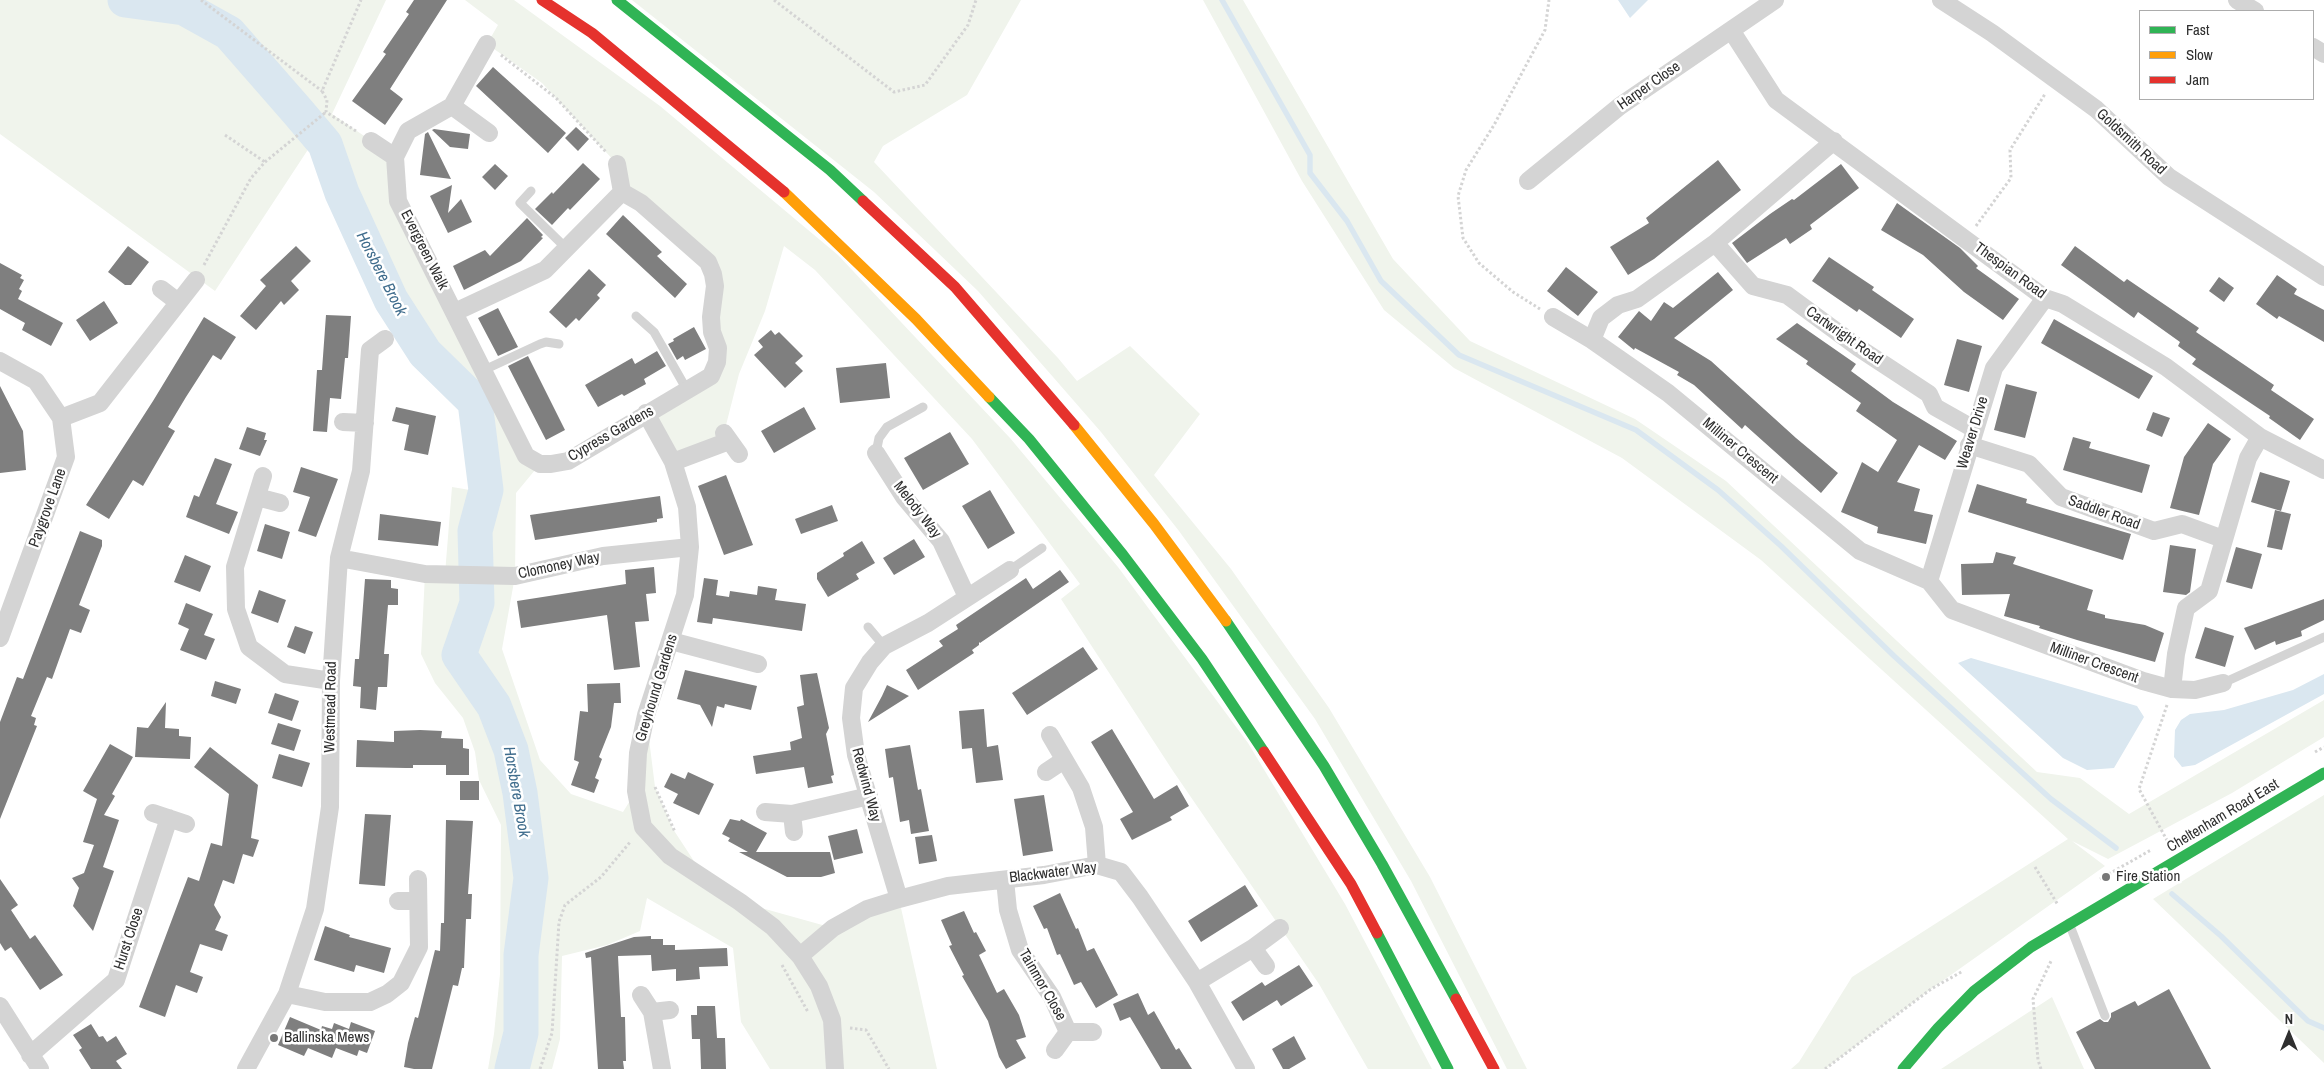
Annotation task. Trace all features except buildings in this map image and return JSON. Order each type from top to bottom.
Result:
[{"type":"main road","points":[[542,0],[592,33],[795,201],[916,319],[1029,439],[1124,555],[1202,659],[1351,884],[1448,1069]]},
{"type":"main road","points":[[617,0],[712,73],[830,170],[954,287],[1055,401],[1154,524],[1221,614],[1324,766],[1382,864],[1494,1069]]},
{"type":"main road","name":"Cheltenham Road East","points":[[1903,1069],[1938,1028],[1974,991],[2031,947],[2069,923],[2181,860],[2324,773]]},
{"type":"street","name":"Harper Close","points":[[1528,181],[1620,106],[1776,0]]},
{"type":"street","name":"Goldsmith Road","points":[[1941,0],[1992,33],[2096,109],[2169,177],[2324,277]]},
{"type":"street","points":[[2237,0],[2253,10]]},
{"type":"street","name":"Thespian Road","points":[[1731,30],[1776,100],[2045,298],[2063,304],[2166,367],[2260,437],[2324,470]]},
{"type":"street","points":[[371,141],[395,157],[408,131],[452,106],[487,44]]},
{"type":"street","points":[[452,106],[489,133]]},
{"type":"street","points":[[1592,340],[1600,318],[1618,305],[1637,299],[1715,243],[1834,141]]},
{"type":"street","name":"Evergreen Walk","points":[[395,157],[398,201],[455,312]]},
{"type":"street","points":[[455,312],[545,270],[622,192],[617,164]]},
{"type":"street","name":"Cypress Gardens","points":[[455,312],[526,456],[540,464],[568,461],[711,376],[717,362],[718,348],[712,332],[711,316],[715,286],[708,262],[641,202],[622,192]]},
{"type":"street","name":"Cartwright Road","points":[[1715,243],[1753,286],[1786,296],[1859,348],[1929,394],[1935,408],[1972,437]]},
{"type":"street","points":[[61,418],[100,403],[196,280]]},
{"type":"street","points":[[161,289],[178,302]]},
{"type":"street","name":"Weaver Drive","points":[[1929,581],[1994,368],[2045,298]]},
{"type":"street","name":"Milliner Crescent","points":[[1553,317],[1592,340],[1668,393],[1860,551],[1929,581],[1952,610],[2143,681],[2172,689],[2196,690],[2223,683]]},
{"type":"street","name":"Westmead Road","points":[[246,1069],[288,994],[314,909],[330,807],[330,681],[339,558],[361,471],[370,350],[385,339]]},
{"type":"street","name":"Paygrove Lane","points":[[0,361],[36,381],[61,418],[66,457],[7,599],[0,638]]},
{"type":"street","name":"Greyhound Gardens","points":[[642,827],[636,791],[638,753],[646,715],[685,595],[690,547],[687,506],[673,462],[646,413]]},
{"type":"street","points":[[343,422],[365,423]]},
{"type":"street","name":"Saddler Road","points":[[1972,437],[2029,464],[2061,497],[2154,531],[2182,524],[2223,539]]},
{"type":"street","points":[[2172,689],[2176,654],[2186,608],[2209,591],[2248,458],[2260,437]]},
{"type":"street","points":[[673,462],[731,443]]},
{"type":"street","name":"Melody Way","points":[[876,453],[879,473],[904,496],[941,540],[966,597]]},
{"type":"street","points":[[263,476],[235,567],[236,609],[249,647],[285,674],[330,681]]},
{"type":"street","points":[[257,496],[280,503]]},
{"type":"street","name":"Clomoney Way","points":[[339,558],[425,574],[515,576],[604,556],[690,547]]},
{"type":"street","name":"Redwind Way","points":[[899,899],[856,755],[851,718],[854,688],[870,662],[884,646],[928,623],[1010,570]]},
{"type":"street","points":[[671,641],[758,664]]},
{"type":"street","points":[[1050,734],[1081,788],[1094,827],[1097,865]]},
{"type":"street","points":[[1046,772],[1064,760]]},
{"type":"street","points":[[765,812],[792,814],[869,796]]},
{"type":"street","points":[[792,814],[794,832]]},
{"type":"street","name":"Hurst Close","points":[[35,1062],[116,980],[169,818]]},
{"type":"street","points":[[642,827],[670,856],[740,902],[773,928],[800,956],[819,986],[832,1020],[835,1069]]},
{"type":"street","name":"Blackwater Way","points":[[800,956],[833,928],[867,909],[899,899],[948,886],[1044,875],[1097,865],[1122,872],[1197,982],[1246,1069]]},
{"type":"street","points":[[288,994],[325,1002],[370,1002],[388,994],[401,984],[418,947],[418,879]]},
{"type":"street","name":"Tainmor Close","points":[[1005,880],[1008,910],[1020,950],[1052,997],[1068,1032]]},
{"type":"street","points":[[398,901],[418,901]]},
{"type":"street","points":[[1197,982],[1253,948],[1280,928]]},
{"type":"street","points":[[1253,948],[1266,966]]},
{"type":"street","points":[[641,996],[652,1012],[662,1069]]},
{"type":"street","points":[[0,1006],[35,1062]]},
{"type":"street","points":[[652,1012],[670,1010]]},
{"type":"street","name":"Tainmor Close","points":[[1068,1032],[1093,1032]]},
{"type":"street","name":"Tainmor Close","points":[[1055,1050],[1068,1032]]},
{"type":"lane","points":[[531,190],[520,202],[566,248]]},
{"type":"lane","points":[[636,316],[654,332],[687,390]]},
{"type":"lane","points":[[484,370],[540,344],[546,342],[559,344]]},
{"type":"lane","points":[[876,453],[879,438],[887,427],[923,407]]},
{"type":"lane","points":[[1010,570],[1042,548]]},
{"type":"lane","points":[[868,627],[884,646]]},
{"type":"lane","points":[[2223,683],[2324,637]]},
{"type":"lane","points":[[2069,923],[2105,1016]]},
{"type":"path","points":[[196,280],[251,178],[265,162],[292,138],[326,112],[327,100],[322,91],[201,0]]},
{"type":"path","points":[[322,91],[361,0]]},
{"type":"path","points":[[774,0],[894,92],[926,85],[968,25],[976,0]]},
{"type":"path","points":[[1549,0],[1546,30],[1494,126],[1466,170],[1458,196],[1464,238],[1479,263],[1513,292],[1553,317]]},
{"type":"path","points":[[487,44],[556,98],[617,164]]},
{"type":"path","points":[[1966,240],[2011,178],[2010,150],[2055,79]]},
{"type":"path","points":[[326,112],[371,141]]},
{"type":"path","points":[[225,135],[265,162]]},
{"type":"path","points":[[2169,844],[2139,789],[2172,689]]},
{"type":"path","points":[[654,778],[655,787],[678,837]]},
{"type":"path","points":[[540,1069],[552,1033],[559,922],[565,905],[602,877],[642,827]]},
{"type":"path","points":[[2035,867],[2069,923]]},
{"type":"path","points":[[2041,1069],[2038,1060],[2033,999],[2053,956]]},
{"type":"path","points":[[1826,1069],[1931,989],[1970,966]]},
{"type":"shaded area","points":[[0,0],[386,0],[332,114],[395,157],[399,201],[540,464],[516,493],[515,576],[502,649],[540,760],[571,794],[623,812],[636,791],[646,715],[655,787],[673,829],[705,878],[740,902],[833,928],[899,899],[937,1069],[770,1069],[741,1022],[733,948],[647,898],[640,931],[607,945],[562,956],[560,1039],[552,1069],[488,1069],[494,1034],[500,974],[501,825],[479,780],[475,752],[463,718],[435,683],[421,654],[425,574],[445,574],[452,487],[470,490],[462,410],[397,333],[311,145],[215,291],[0,134]]},
{"type":"shaded area","points":[[465,0],[514,0],[660,106],[838,255],[1010,438],[1118,567],[1248,743],[1345,904],[1432,1069],[1368,1069],[1319,984],[1173,771],[1061,599],[1080,584],[972,439],[815,270],[784,246],[765,311],[739,374],[724,433],[673,462],[646,413],[711,376],[713,274],[622,192],[617,164],[542,83],[487,44],[498,25]]},
{"type":"shaded area","points":[[632,0],[1021,0],[967,95],[883,146],[874,162],[1058,358],[1077,381],[1130,346],[1200,414],[1154,475],[1231,569],[1329,708],[1430,877],[1527,1069],[1507,1069],[1411,881],[1315,719],[1179,531],[1101,432],[978,291],[874,192]]},
{"type":"shaded area","points":[[1203,0],[1243,0],[1393,259],[1470,341],[1635,419],[1726,481],[2037,772],[2080,778],[2129,814],[2324,700],[2324,737],[2232,793],[2108,859],[2072,841],[2105,866],[1931,989],[1825,1069],[1791,1069],[1799,1062],[1852,977],[2068,839],[1761,560],[1622,458],[1454,368],[1384,310],[1302,181]]},
{"type":"shaded area","points":[[1618,0],[1648,0],[1630,18]]},
{"type":"shaded area","points":[[1971,658],[2137,706],[2144,717],[2114,768],[2087,770],[2063,758],[1958,663]]},
{"type":"shaded area","points":[[2324,674],[2324,694],[2195,765],[2182,767],[2174,757],[2175,730],[2181,720],[2190,714],[2224,710],[2293,690]]},
{"type":"shaded area","points":[[2324,795],[2324,1063],[2153,899]]},
{"type":"shaded area","points":[[2052,997],[2084,1069],[1941,1069]]},
{"type":"waterway","name":"Horsbere Brook","points":[[125,0],[184,8],[229,33],[298,112],[325,144],[342,193],[391,300],[425,353],[475,402],[486,490],[475,531],[477,603],[459,655],[494,706],[511,750],[520,793],[531,878],[521,955],[521,1033],[512,1069]]},
{"type":"waterway","points":[[1222,0],[1310,155],[1310,173],[1347,221],[1381,281],[1459,355],[1636,430],[1718,490],[1781,546],[1894,656],[2051,799],[2116,848]]},
{"type":"waterway","points":[[2172,894],[2221,936],[2308,1021],[2324,1028]]},
{"type":"traffic: fast","points":[[617,0],[830,170],[863,201]]},
{"type":"traffic: fast","points":[[989,397],[1029,439],[1123,555],[1202,659],[1264,752]]},
{"type":"traffic: fast","points":[[1226,621],[1324,766],[1382,864],[1456,999]]},
{"type":"traffic: fast","points":[[1903,1069],[1938,1028],[1974,991],[2031,947],[2324,773]]},
{"type":"traffic: fast","points":[[1377,933],[1448,1069]]},
{"type":"traffic: slow","points":[[784,192],[916,319],[989,397]]},
{"type":"traffic: slow","points":[[1074,425],[1154,524],[1226,621]]},
{"type":"traffic: jam","points":[[542,0],[592,33],[784,192]]},
{"type":"traffic: jam","points":[[863,201],[955,287],[1074,425]]},
{"type":"traffic: jam","points":[[1264,752],[1351,884],[1377,933]]},
{"type":"traffic: jam","points":[[1456,999],[1494,1069]]},
{"type":"place","name":"Fire Station","points":[[2106,877]]},
{"type":"place","name":"Ballinska Mews","points":[[274,1038]]}]
